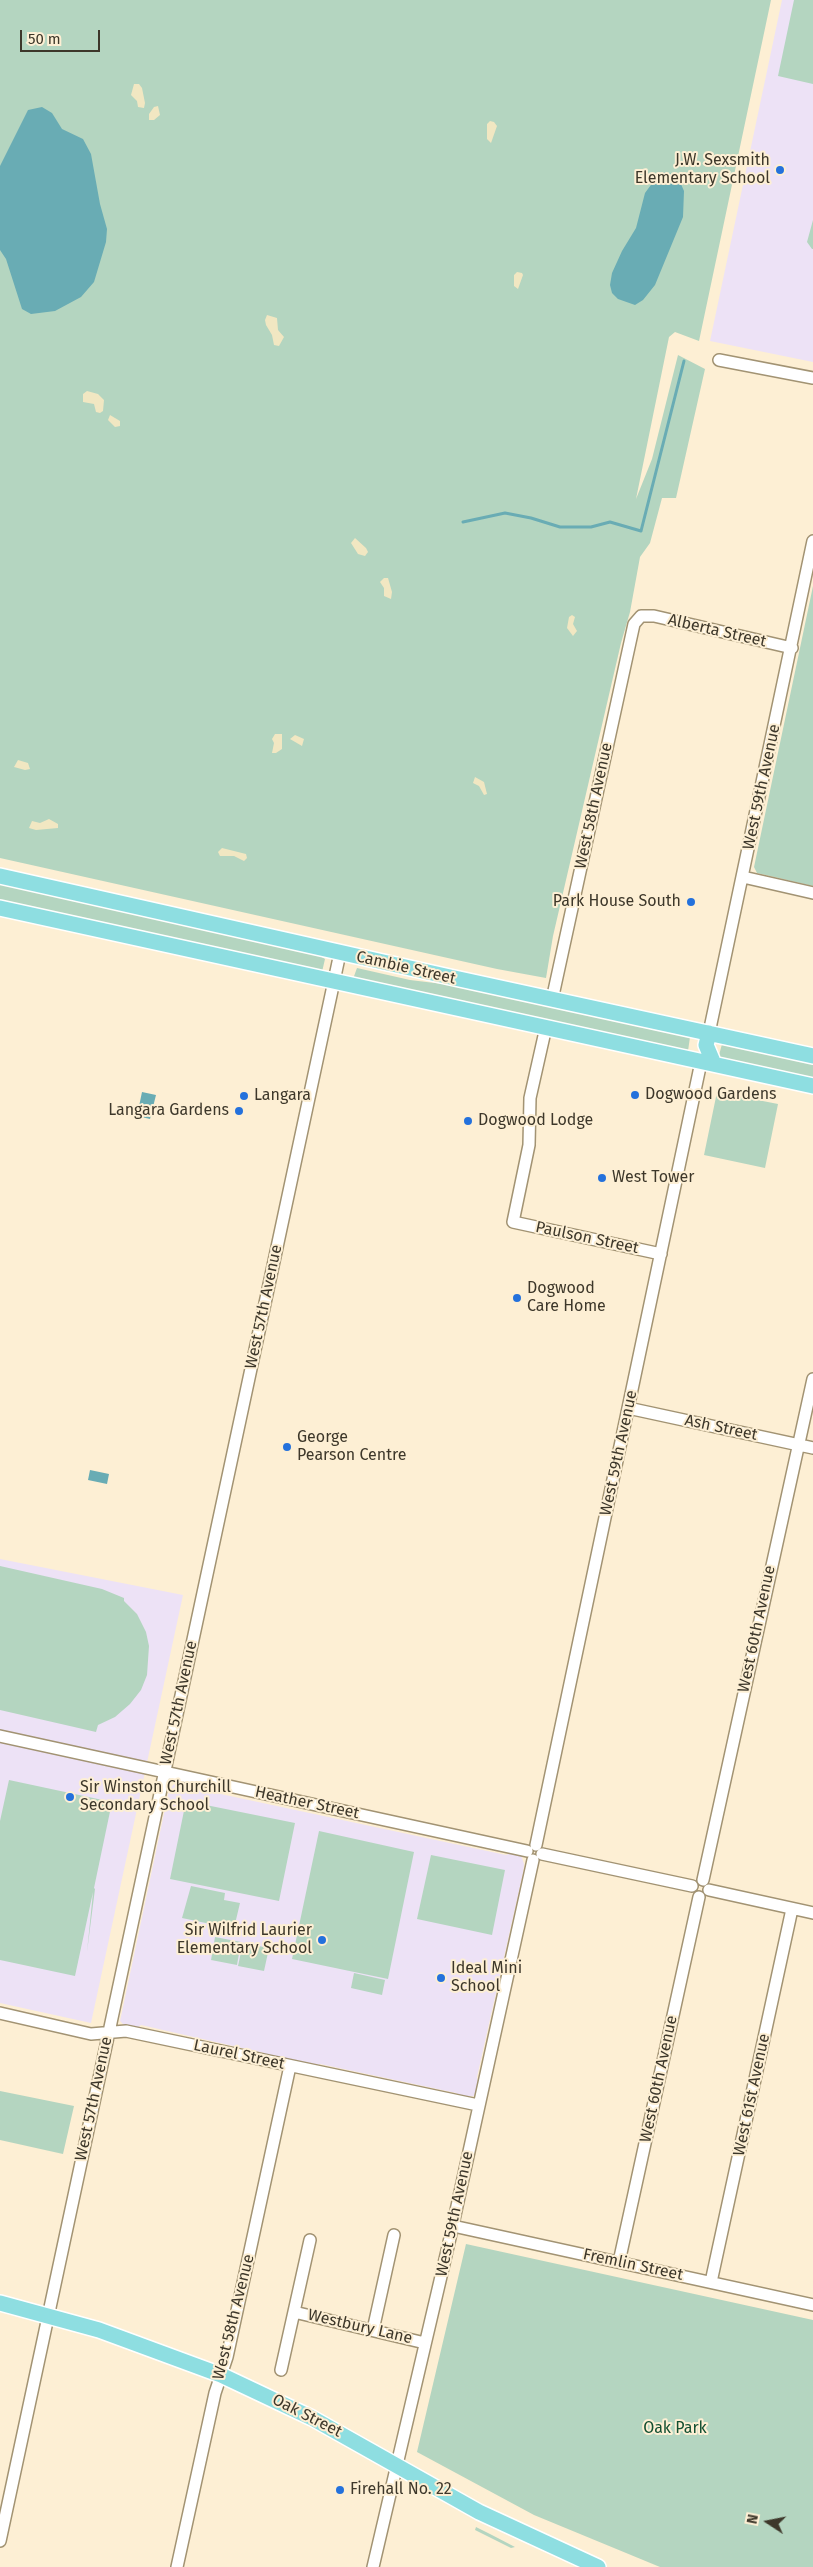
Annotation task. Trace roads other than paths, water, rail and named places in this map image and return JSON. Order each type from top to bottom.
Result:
[{"type":"main road","name":"Cambie Street","points":[[0,876],[552,1000],[708,1039],[813,1056]]},
{"type":"main road","name":"Cambie Street","points":[[0,908],[813,1086]]},
{"type":"main road","points":[[701,1062],[708,1039]]},
{"type":"main road","points":[[701,1062],[708,1039]]},
{"type":"main road","name":"Oak Street","points":[[0,2303],[49,2315],[141,2344],[221,2375],[312,2418],[479,2512],[598,2567]]},
{"type":"street","points":[[719,360],[813,378]]},
{"type":"street","name":"West 59th Avenue","points":[[708,1039],[811,563],[813,541]]},
{"type":"street","name":"Alberta Street","points":[[642,616],[654,616],[792,648]]},
{"type":"street","name":"West 58th Avenue","points":[[552,1000],[631,630],[642,616]]},
{"type":"street","points":[[743,878],[813,893]]},
{"type":"street","name":"West 57th Avenue","points":[[0,2541],[340,953]]},
{"type":"street","name":"Paulson Street","points":[[546,1028],[530,1098],[529,1145],[513,1222],[661,1254]]},
{"type":"street","name":"West 59th Avenue","points":[[373,2567],[453,2226],[535,1852],[701,1062]]},
{"type":"street","name":"West 60th Avenue","points":[[706,1885],[813,1379]]},
{"type":"street","name":"Ash Street","points":[[628,1408],[813,1448]]},
{"type":"street","name":"Heather Street","points":[[0,1736],[692,1886]]},
{"type":"street","points":[[706,1885],[706,1895],[699,1897],[692,1892],[692,1886],[695,1882],[813,1913]]},
{"type":"street","name":"West 60th Avenue","points":[[620,2262],[699,1897]]},
{"type":"street","name":"West 61st Avenue","points":[[711,2282],[792,1909]]},
{"type":"street","name":"Laurel Street","points":[[0,2014],[91,2034],[126,2031],[478,2105]]},
{"type":"street","name":"West 58th Avenue","points":[[177,2567],[290,2066]]},
{"type":"street","name":"Fremlin Street","points":[[453,2226],[813,2305]]},
{"type":"street","points":[[373,2330],[394,2235]]},
{"type":"street","points":[[281,2370],[310,2240]]},
{"type":"street","name":"Westbury Lane","points":[[294,2312],[425,2342]]},
{"type":"water","points":[[42,107],[52,113],[62,129],[83,139],[91,154],[100,204],[107,229],[106,242],[94,282],[81,297],[55,311],[31,314],[22,309],[6,259],[0,250],[0,166],[28,110]]},
{"type":"water","points":[[664,172],[677,175],[684,191],[683,217],[655,285],[643,300],[635,305],[618,299],[612,293],[610,285],[612,273],[622,251],[636,228],[645,193],[656,178]]},
{"type":"water","points":[[142,1092],[156,1095],[150,1119],[137,1116]]},
{"type":"water","points":[[90,1470],[109,1474],[107,1484],[88,1480]]},
{"type":"waterway","points":[[463,522],[505,513],[531,518],[560,527],[591,527],[610,522],[641,531],[684,361]]},
{"type":"place","name":"J.W. Sexsmith Elementary School","points":[[780,170]]},
{"type":"place","name":"Park House South","points":[[691,902]]},
{"type":"place","name":"Dogwood Gardens","points":[[635,1095]]},
{"type":"place","name":"Langara","points":[[244,1096]]},
{"type":"place","name":"Langara Gardens","points":[[239,1111]]},
{"type":"place","name":"Dogwood Lodge","points":[[468,1121]]},
{"type":"place","name":"West Tower","points":[[602,1178]]},
{"type":"place","name":"Dogwood Care Home","points":[[517,1298]]},
{"type":"place","name":"George Pearson Centre","points":[[287,1447]]},
{"type":"place","name":"Sir Winston Churchill Secondary School","points":[[70,1797]]},
{"type":"place","name":"Sir Wilfrid Laurier Elementary School","points":[[322,1940]]},
{"type":"place","name":"Ideal Mini School","points":[[441,1978]]},
{"type":"place","name":"Firehall No. 22","points":[[340,2490]]},
{"type":"park label","name":"Oak Park","points":[[675,2429]]}]
